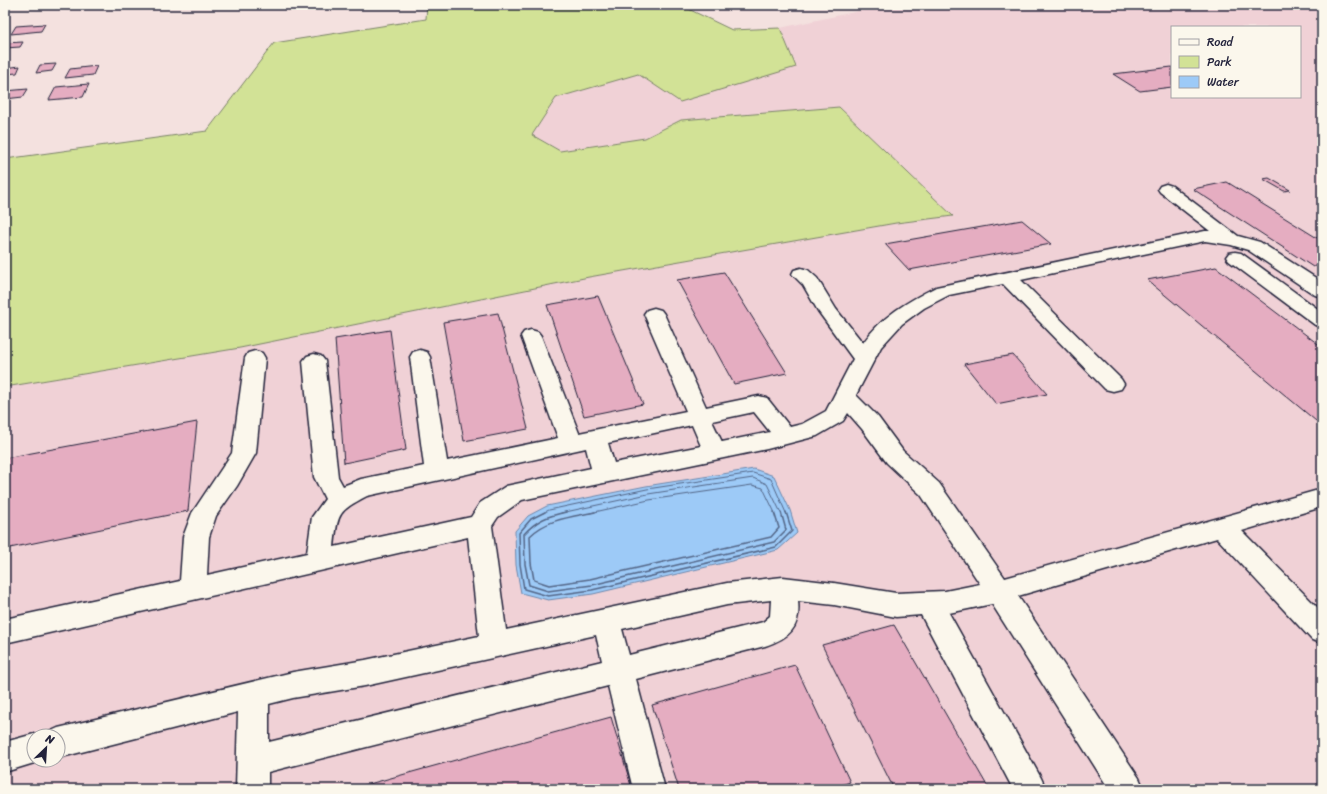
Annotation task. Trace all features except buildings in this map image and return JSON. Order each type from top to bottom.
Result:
[{"type":"lane","points":[[1166,189],[1233,248],[1322,321]]},
{"type":"lane","points":[[494,645],[479,525],[489,510],[515,492],[715,452],[809,430],[835,416],[873,344],[891,325],[917,304],[943,291],[1205,236],[1233,248],[1254,246],[1319,290],[1302,306]]},
{"type":"lane","points":[[801,274],[810,282],[828,311],[864,359]]},
{"type":"lane","points":[[1007,278],[1113,384]]},
{"type":"lane","points":[[654,314],[715,452]]},
{"type":"lane","points":[[531,336],[572,444]]},
{"type":"lane","points":[[420,357],[437,472]]},
{"type":"lane","points":[[193,589],[196,537],[205,513],[228,480],[244,453],[255,358]]},
{"type":"lane","points":[[314,361],[326,477],[338,500]]},
{"type":"lane","points":[[845,396],[870,423],[895,457],[930,489],[999,591],[1128,789]]},
{"type":"lane","points":[[319,562],[325,517],[338,500],[361,488],[508,458],[759,403],[785,436]]},
{"type":"lane","points":[[596,439],[605,474]]},
{"type":"lane","points":[[508,458],[511,495]]},
{"type":"lane","points":[[66,741],[293,685],[365,673],[727,594],[783,588],[834,594],[896,605],[945,602],[999,591],[1322,498]]},
{"type":"lane","points":[[5,631],[479,525]]},
{"type":"lane","points":[[1222,527],[1322,631]]},
{"type":"lane","points":[[254,694],[252,775],[620,670],[765,634],[777,628],[786,609],[783,588]]},
{"type":"lane","points":[[929,603],[1030,789]]},
{"type":"lane","points":[[606,620],[620,670],[649,789]]},
{"type":"lane","points":[[5,757],[26,751]]},
{"type":"shaded area","points":[[887,5],[1322,5],[1322,789],[5,789],[5,387],[240,348],[589,277],[896,223],[952,216],[839,107],[681,120],[645,138],[560,151],[532,135],[556,98],[638,74],[680,102],[796,66],[780,28]]},
{"type":"green space","points":[[427,5],[680,5],[732,30],[780,28],[796,67],[680,102],[638,74],[556,98],[532,135],[560,151],[645,138],[681,120],[839,107],[953,216],[896,223],[589,277],[240,348],[5,387],[5,159],[207,131],[274,43],[426,19]]},
{"type":"water","points":[[754,469],[774,476],[790,510],[797,533],[778,550],[593,594],[548,600],[521,593],[516,565],[515,531],[528,516],[547,506],[646,486]]}]
